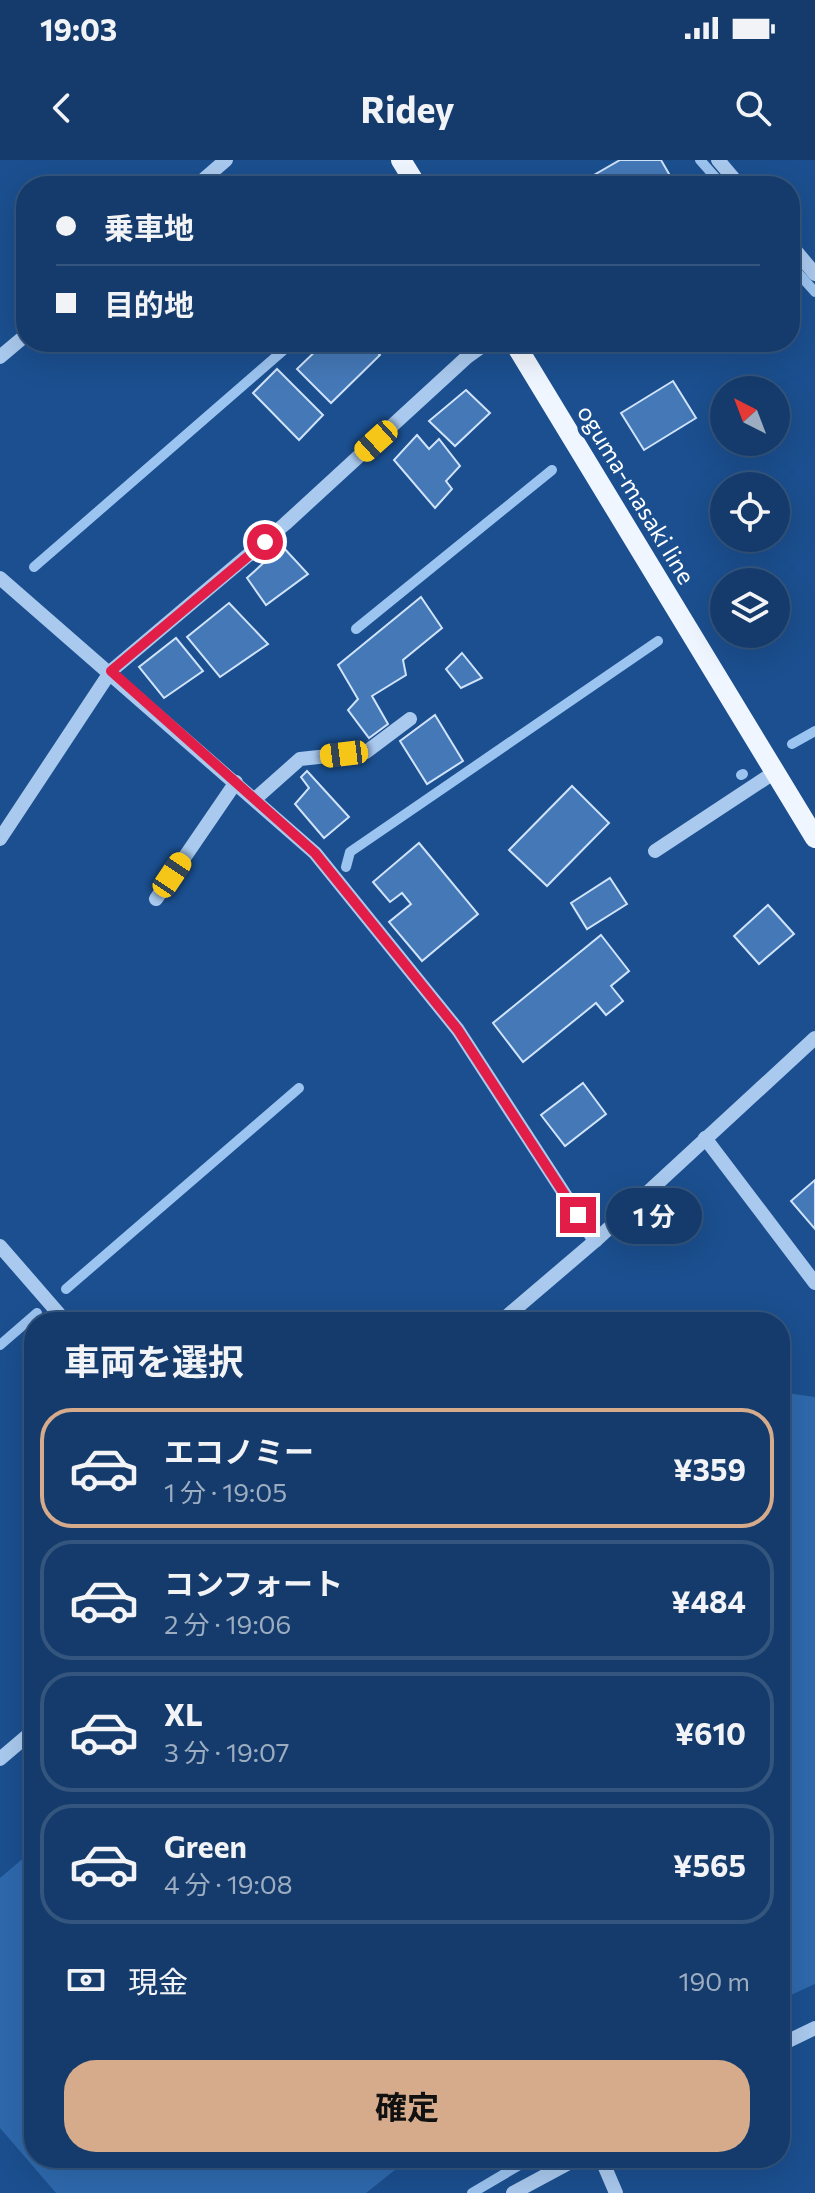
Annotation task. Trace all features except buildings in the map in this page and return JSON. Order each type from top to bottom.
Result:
[{"type":"main road","name":"oguma-masaki line","points":[[520,352],[815,838]]},
{"type":"street","points":[[208,176],[226,160]]},
{"type":"street","points":[[718,160],[732,176]]},
{"type":"street","points":[[800,256],[815,274]]},
{"type":"street","points":[[0,357],[16,343]]},
{"type":"street","points":[[0,839],[111,671],[285,524],[474,352]]},
{"type":"street","points":[[0,578],[111,671],[315,853],[458,1030],[595,1241]]},
{"type":"street","points":[[255,799],[300,759],[366,752],[410,719]]},
{"type":"street","points":[[655,851],[775,772]]},
{"type":"street","points":[[156,899],[236,782]]},
{"type":"street","points":[[512,1312],[595,1241],[815,1038]]},
{"type":"street","points":[[705,1138],[815,1283]]},
{"type":"street","points":[[0,1246],[57,1312]]},
{"type":"street","points":[[0,1759],[24,1739]]},
{"type":"street","points":[[790,2040],[815,2028]]},
{"type":"street","points":[[513,2193],[559,2168]]},
{"type":"street","points":[[605,2168],[616,2193]]},
{"type":"shaded area","points":[[790,1393],[815,1397],[815,1984],[790,1995]]},
{"type":"shaded area","points":[[24,1858],[24,2156],[0,2128],[0,1878]]},
{"type":"shaded area","points":[[34,2168],[397,2168],[366,2193],[56,2193]]},
{"type":"waterway","points":[[700,160],[714,176]]},
{"type":"waterway","points":[[800,275],[815,292]]},
{"type":"waterway","points":[[34,567],[281,352]]},
{"type":"waterway","points":[[356,629],[552,470]]},
{"type":"waterway","points":[[346,867],[350,852],[658,641]]},
{"type":"waterway","points":[[792,744],[815,731]]},
{"type":"waterway","points":[[66,1289],[299,1088]]},
{"type":"waterway","points":[[0,1345],[24,1324]]},
{"type":"waterway","points":[[472,2193],[514,2168]]},
{"type":"route","points":[[265,542],[111,671],[315,853],[458,1030],[578,1215]]}]
